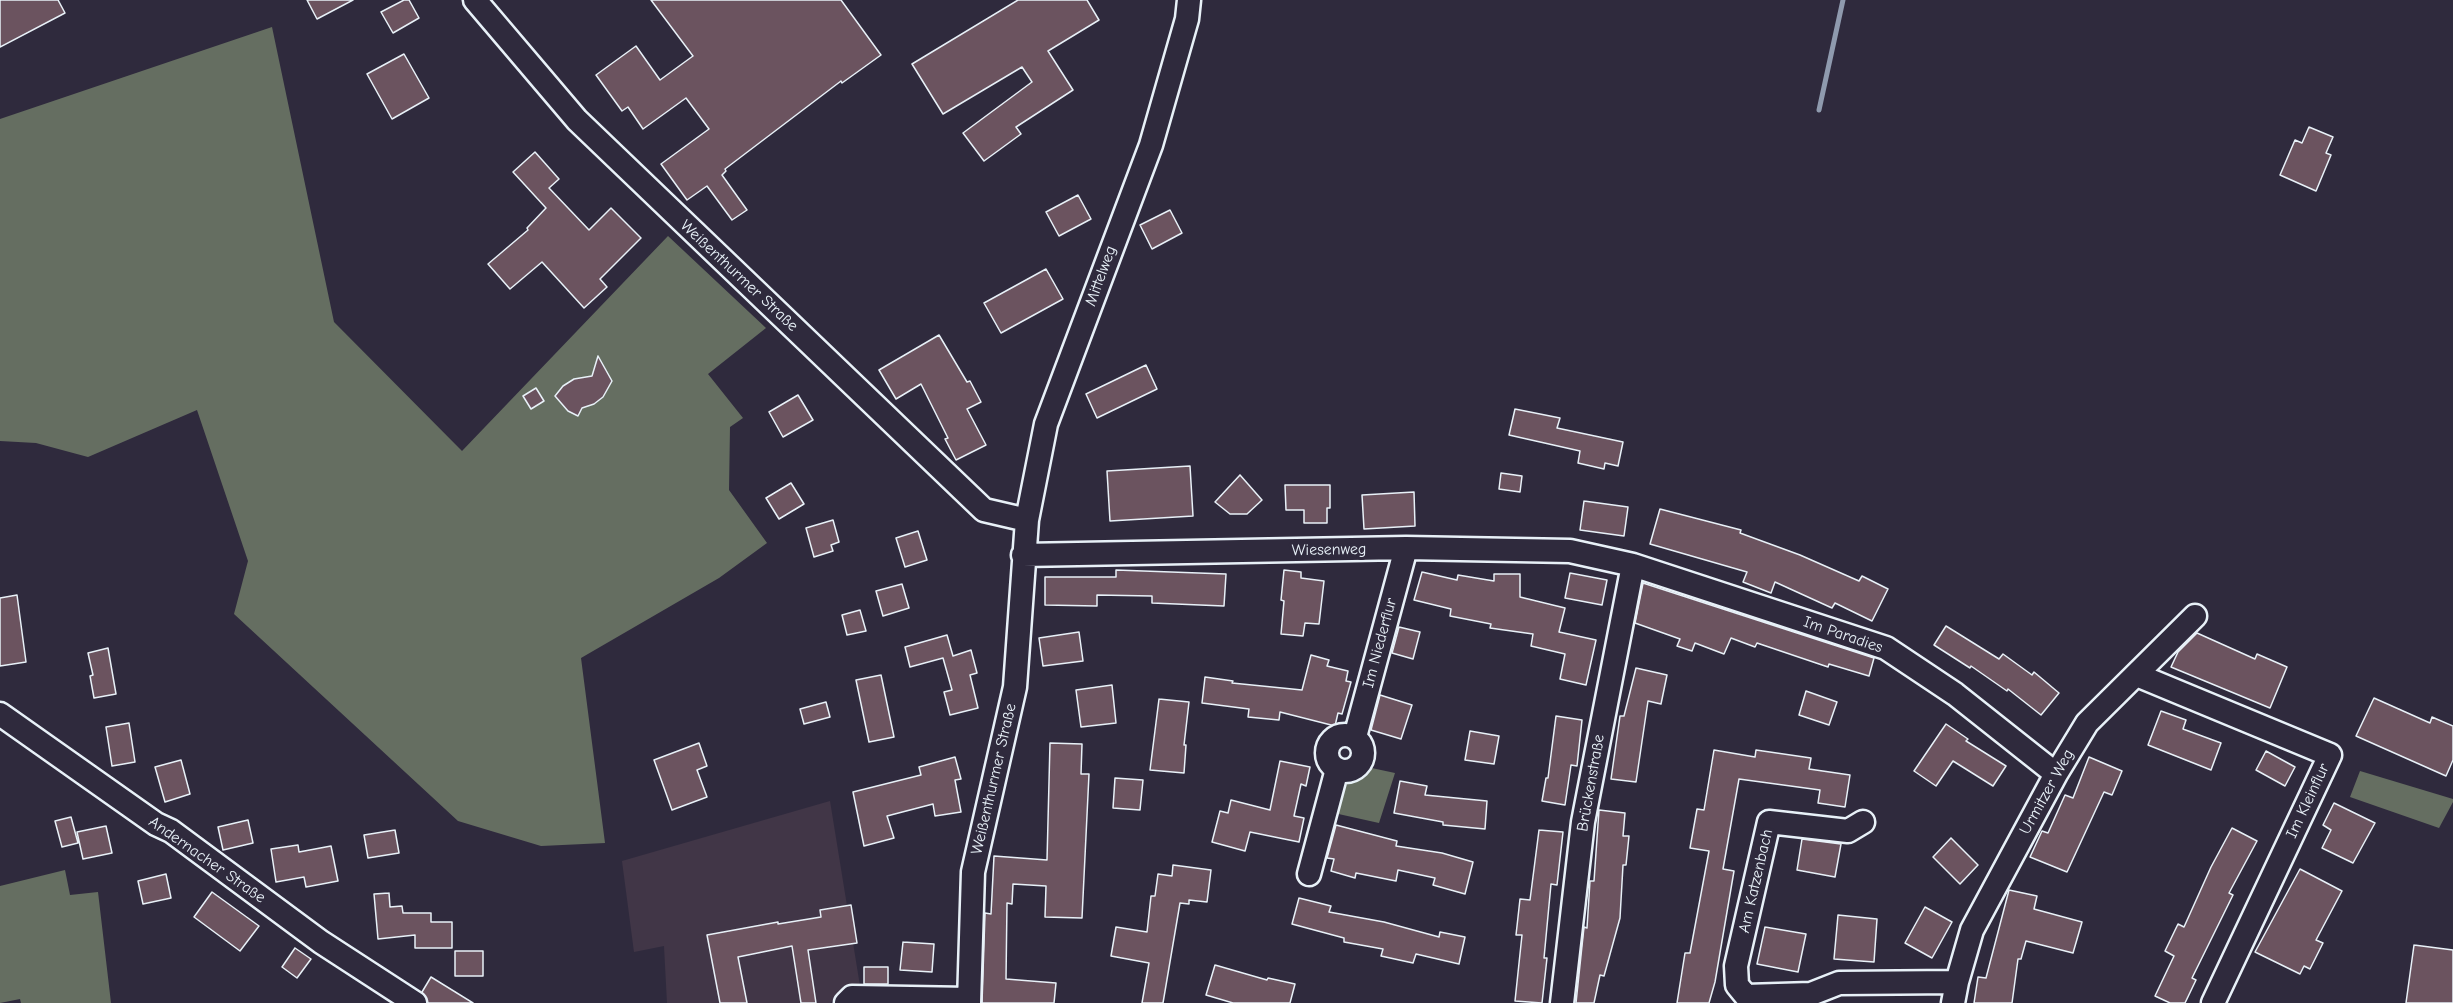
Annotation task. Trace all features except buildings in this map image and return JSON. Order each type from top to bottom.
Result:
[{"type":"street","name":"Weißenthurmer Straße","points":[[475,0],[577,120],[984,510],[1027,520]]},
{"type":"street","name":"Mittelweg","points":[[1023,555],[1027,520],[1046,424],[1151,145],[1187,19],[1189,0]]},
{"type":"street","name":"Wiesenweg","points":[[1023,555],[1406,548],[1570,551],[1633,565]]},
{"type":"street","name":"Im Niederflur","points":[[1309,874],[1337,769],[1351,770],[1360,762],[1363,754],[1362,746],[1355,737],[1406,548]]},
{"type":"street","name":"Weißenthurmer Straße","points":[[969,1001],[973,872],[1015,687],[1023,555]]},
{"type":"street","name":"Im Paradies","points":[[1633,565],[1886,648],[1955,694],[2056,774]]},
{"type":"street","name":"Brückenstraße","points":[[1562,1003],[1583,822],[1633,565]]},
{"type":"street","name":"Urmitzer Weg","points":[[1955,992],[1972,930],[2056,774],[2087,723],[2195,616]]},
{"type":"street","name":"Im Kleinflur","points":[[2137,675],[2330,755],[2213,1003]]},
{"type":"street","name":"Andernacher Straße","points":[[0,714],[156,824],[171,831],[321,942],[415,1003]]},
{"type":"street","name":"Am Katzenbach","points":[[1863,822],[1848,831],[1769,822],[1736,966],[1737,985],[1744,1000],[1811,994],[1839,983],[1955,992]]},
{"type":"street","points":[[846,1003],[852,997],[969,1001]]},
{"type":"shaded area","points":[[830,801],[860,986],[845,989],[830,1003],[667,1003],[664,946],[634,952],[622,861]]},
{"type":"green space","points":[[272,27],[334,322],[462,451],[668,236],[766,328],[708,374],[743,418],[730,427],[729,490],[767,543],[719,578],[581,658],[605,843],[541,846],[458,821],[234,614],[248,561],[197,410],[88,457],[36,443],[0,441],[0,119]]},
{"type":"green space","points":[[1367,767],[1395,773],[1379,823],[1334,813],[1341,782]]},
{"type":"green space","points":[[2360,771],[2453,799],[2453,802],[2439,828],[2350,797]]},
{"type":"green space","points":[[65,870],[70,895],[98,892],[111,1003],[21,1003],[20,999],[0,1003],[0,886]]},
{"type":"waterway","points":[[1819,110],[1843,0]]}]
